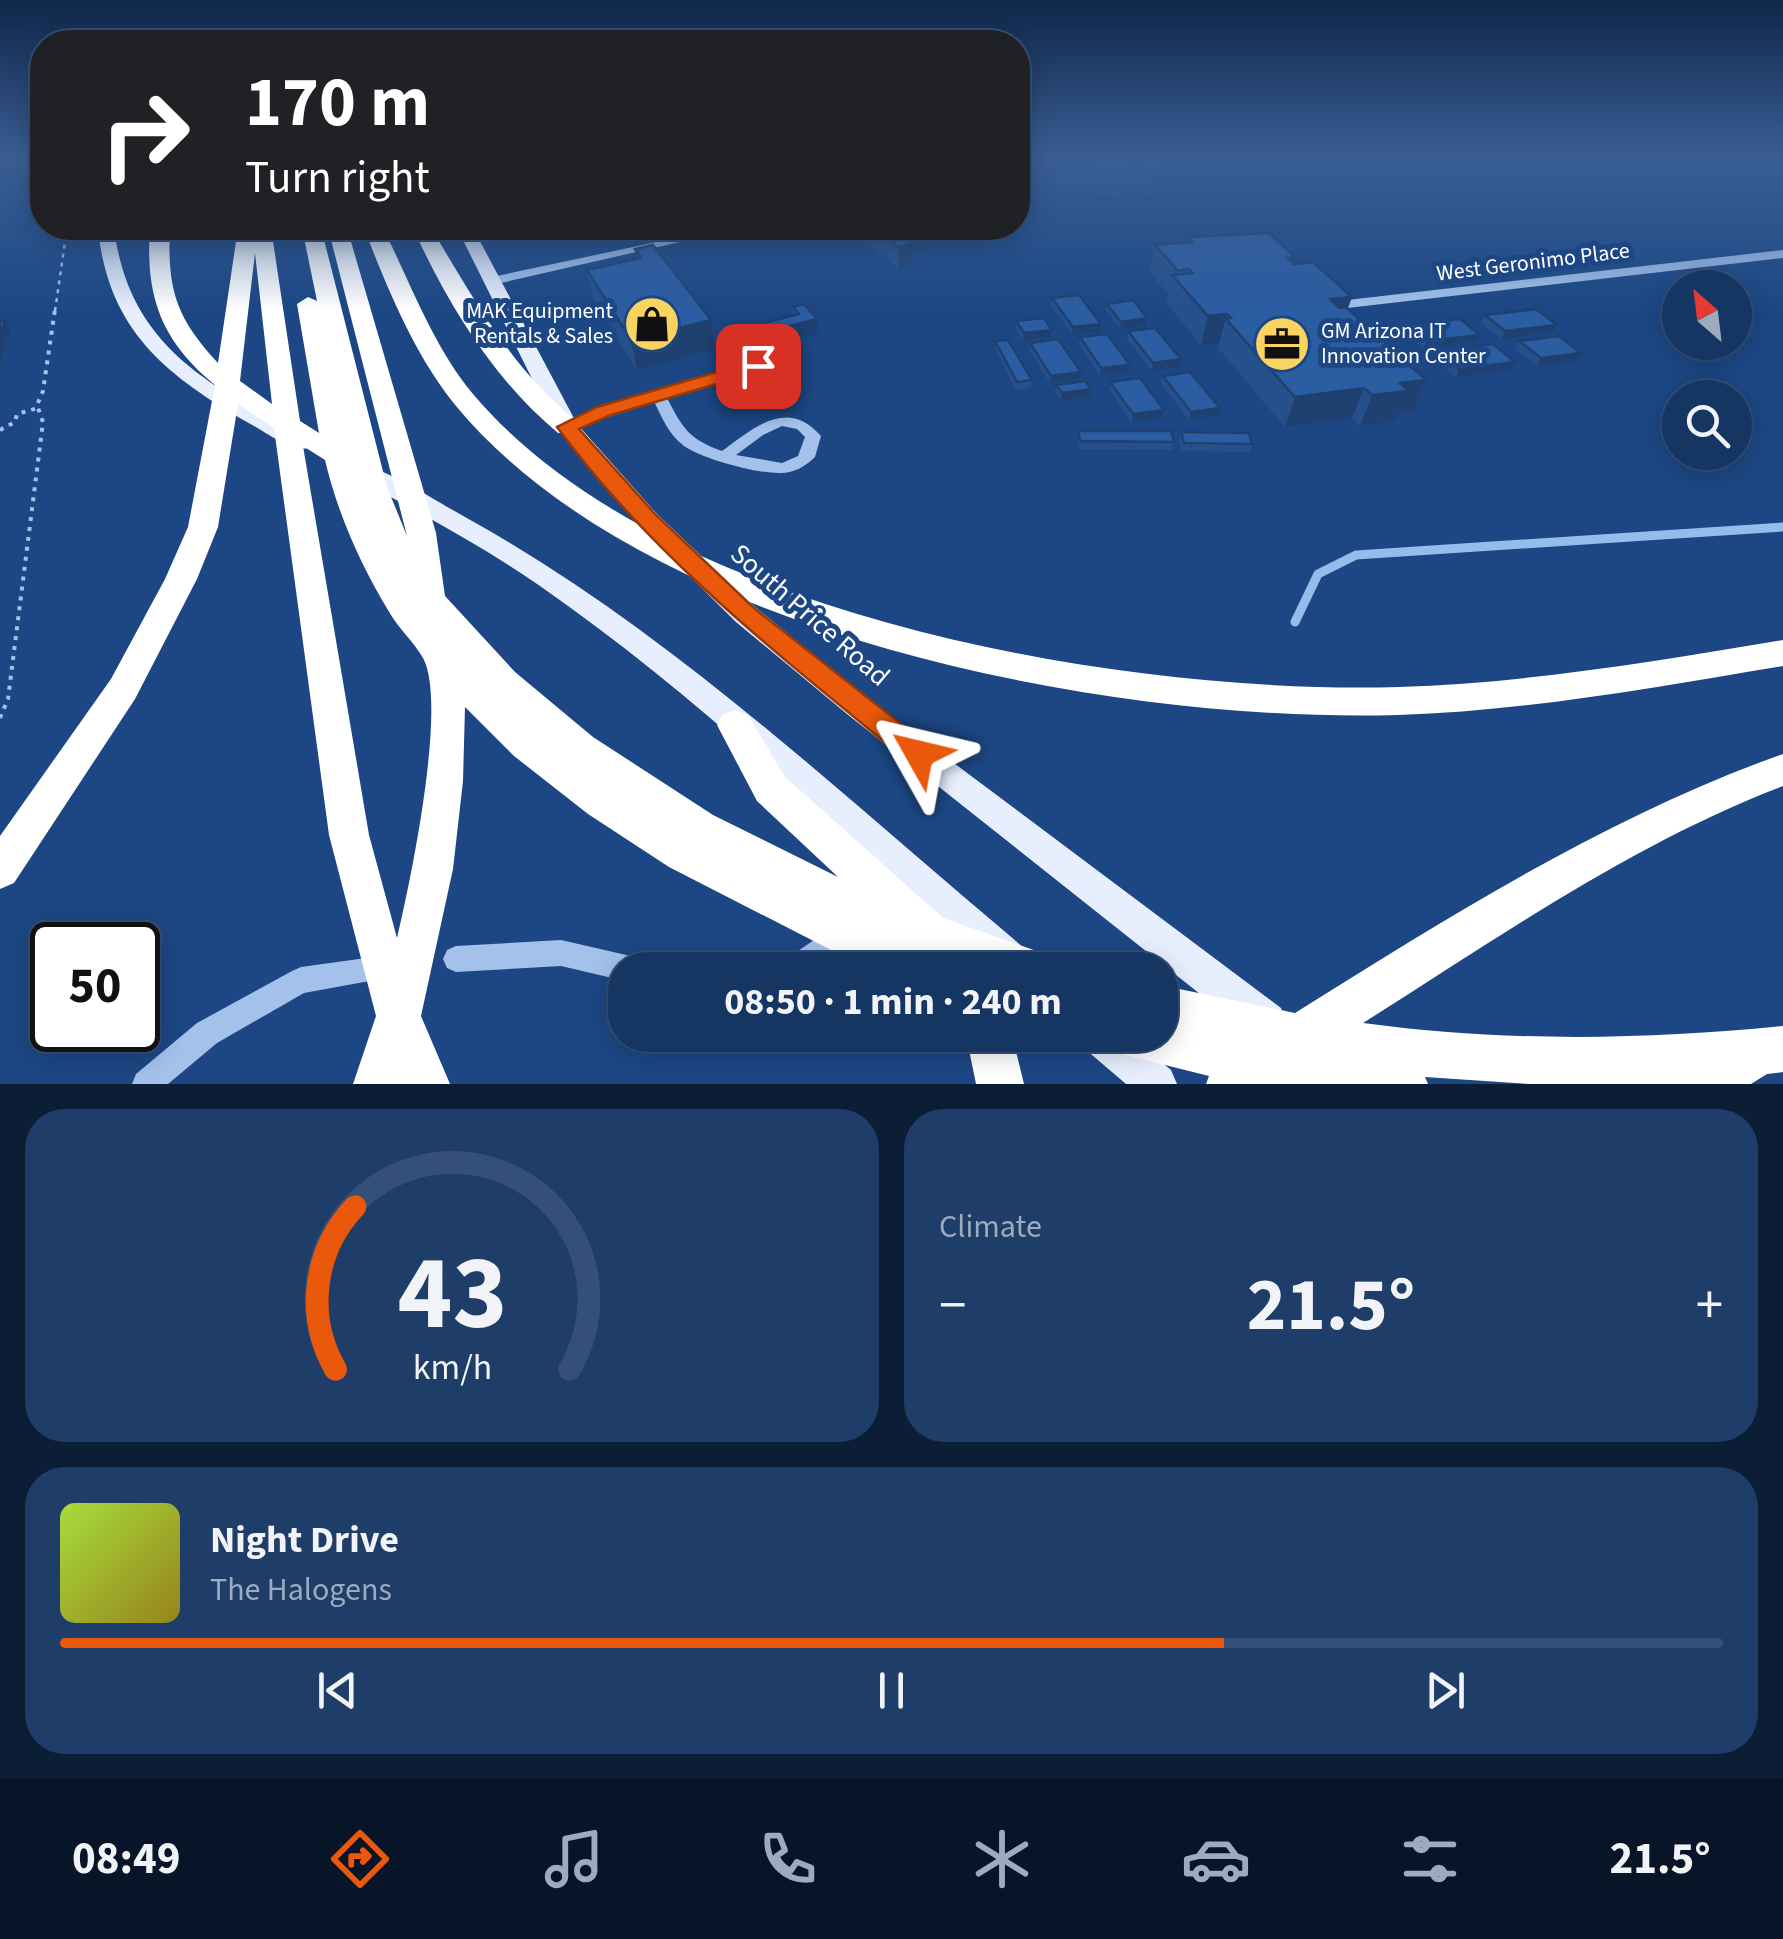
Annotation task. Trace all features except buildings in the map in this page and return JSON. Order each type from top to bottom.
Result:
[{"type":"highway","points":[[160,240],[159,283],[176,329],[200,363],[220,380],[369,476]]},
{"type":"highway","points":[[0,870],[123,689],[181,579],[203,526],[219,450],[246,240]]},
{"type":"highway","points":[[263,240],[297,502],[341,792],[363,899],[390,995],[426,1084]]},
{"type":"highway","points":[[296,240],[348,439],[383,518],[421,586],[462,640],[603,768],[682,819],[762,863],[860,908],[978,952]]},
{"type":"highway","points":[[314,240],[362,532],[398,600],[457,675],[582,790],[681,855],[783,910],[886,952]]},
{"type":"highway","points":[[341,240],[421,533],[440,642],[448,734],[423,912],[377,1084]]},
{"type":"highway","points":[[380,240],[448,378],[492,431],[594,511],[676,557],[798,606],[960,653],[1218,697],[1303,701],[1492,695],[1783,654]]},
{"type":"highway","points":[[429,240],[500,362],[536,405],[567,427]]},
{"type":"highway","points":[[735,725],[770,789],[931,936],[943,952]]},
{"type":"highway","points":[[1230,1084],[1291,1042],[1540,890],[1680,812],[1738,785],[1783,770]]},
{"type":"highway","points":[[1178,1012],[1320,1041],[1429,1052],[1640,1061],[1783,1050]]},
{"type":"highway","points":[[1704,1084],[1783,1039]]},
{"type":"highway","points":[[1178,1046],[1304,1072],[1404,1084]]},
{"type":"highway","points":[[993,1052],[1000,1084]]},
{"type":"main road","points":[[107,240],[119,295],[137,324],[178,368],[208,392],[369,476],[524,563],[571,595],[735,725],[1005,952]]},
{"type":"main road","name":"South Price Road","points":[[471,240],[567,427],[648,520],[746,615],[856,706],[1346,1084]]},
{"type":"main road","points":[[1119,1052],[1157,1084]]},
{"type":"street","points":[[492,281],[680,240]]},
{"type":"street","name":"West Geronimo Place","points":[[1347,304],[1783,254]]},
{"type":"street","points":[[567,427],[658,394],[791,356]]},
{"type":"street","points":[[658,394],[676,429],[690,444],[726,455],[779,469],[807,457],[813,436],[797,422],[782,420],[768,425],[726,455]]},
{"type":"street","points":[[817,952],[886,896]]},
{"type":"street","points":[[456,960],[561,954],[608,964]]},
{"type":"street","points":[[146,1084],[207,1033],[301,980],[366,971]]},
{"type":"path","points":[[0,718],[8,698],[20,610],[43,422],[38,408],[65,240]]},
{"type":"path","points":[[0,430],[15,422],[17,414],[38,408]]},
{"type":"waterway","points":[[1295,622],[1318,574],[1356,555],[1783,527]]},
{"type":"place","name":"MAK Equipment Rentals & Sales","points":[[652,324]]},
{"type":"place","name":"GM Arizona IT Innovation Center","points":[[1282,344]]},
{"type":"route","points":[[758,366],[604,411],[567,427],[648,520],[746,615],[919,754]]}]
